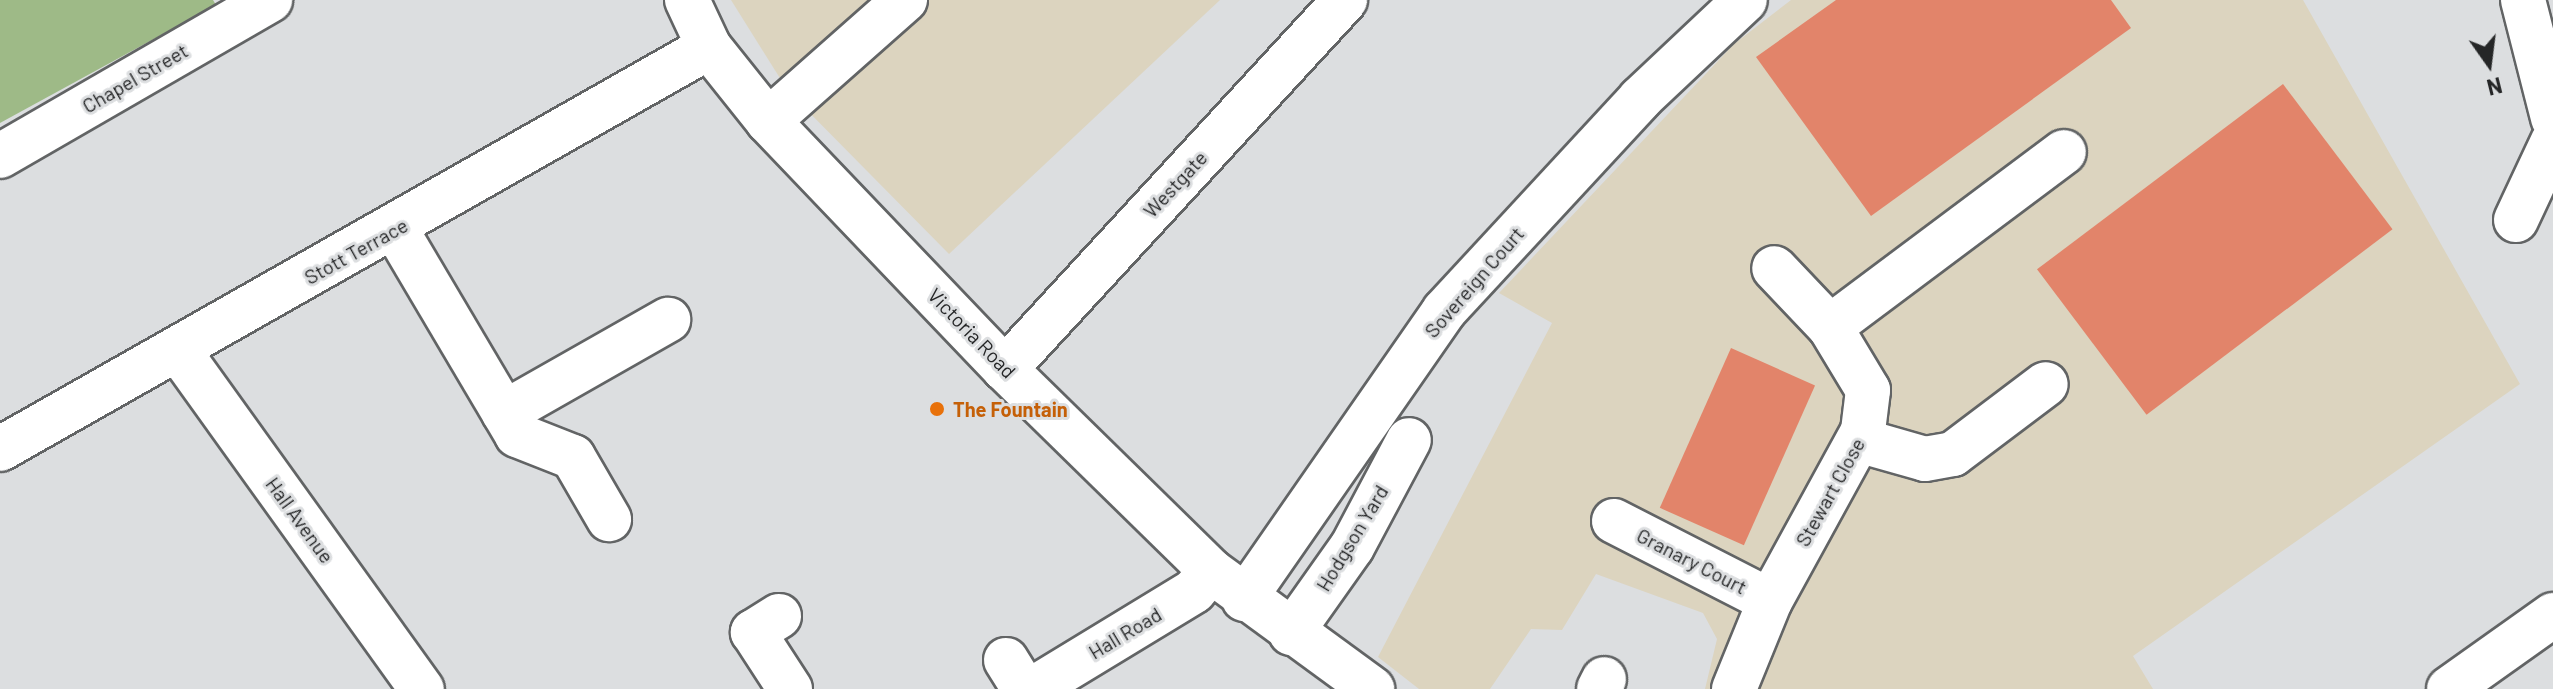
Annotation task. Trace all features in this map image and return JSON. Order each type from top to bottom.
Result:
[{"type":"street","name":"Chapel Street","points":[[0,156],[270,0]]},
{"type":"street","name":"Victoria Road","points":[[687,0],[709,47],[768,121],[1005,369],[1211,571],[1244,599],[1372,689]]},
{"type":"street","points":[[768,121],[905,0]]},
{"type":"street","name":"Westgate","points":[[1005,369],[1345,0]]},
{"type":"street","name":"Sovereign Court","points":[[1244,599],[1444,311],[1640,99],[1745,0]]},
{"type":"street","points":[[2523,0],[2553,118]]},
{"type":"street","name":"Stott Terrace","points":[[0,449],[396,230],[709,47]]},
{"type":"street","points":[[2516,220],[2553,141]]},
{"type":"street","points":[[1830,327],[2064,152]]},
{"type":"street","points":[[396,230],[517,435],[573,457],[609,519]]},
{"type":"street","name":"Stewart Close","points":[[1734,689],[1770,601],[1863,431],[1868,390],[1830,327],[1774,268]]},
{"type":"street","points":[[504,413],[668,320]]},
{"type":"street","name":"Hall Avenue","points":[[178,350],[422,689]]},
{"type":"street","points":[[1863,431],[1869,443],[1925,459],[1953,454],[2046,384]]},
{"type":"street","name":"Hodgson Yard","points":[[1291,633],[1352,547],[1409,440]]},
{"type":"street","name":"Granary Court","points":[[1614,521],[1770,601]]},
{"type":"street","name":"Hall Road","points":[[1021,679],[1194,591],[1211,571]]},
{"type":"street","points":[[2449,689],[2553,615]]},
{"type":"street","points":[[779,616],[753,632],[790,689]]},
{"type":"shaded area","points":[[731,0],[1220,0],[949,254],[788,91]]},
{"type":"shaded area","points":[[1791,0],[2303,0],[2520,384],[2133,656],[2153,689],[1705,689],[1717,639],[1703,613],[1596,574],[1562,630],[1531,629],[1490,689],[1419,689],[1378,657],[1552,323],[1499,293],[1734,44]]},
{"type":"green space","points":[[0,0],[213,0],[216,5],[0,123]]},
{"type":"building","points":[[1836,0],[2111,0],[2131,28],[1871,216],[1756,57]]},
{"type":"building","points":[[2283,84],[2393,229],[2147,415],[2037,269]]},
{"type":"building","points":[[1731,348],[1815,385],[1744,545],[1660,508]]},
{"type":"place","name":"The Fountain","points":[[937,409]]}]
